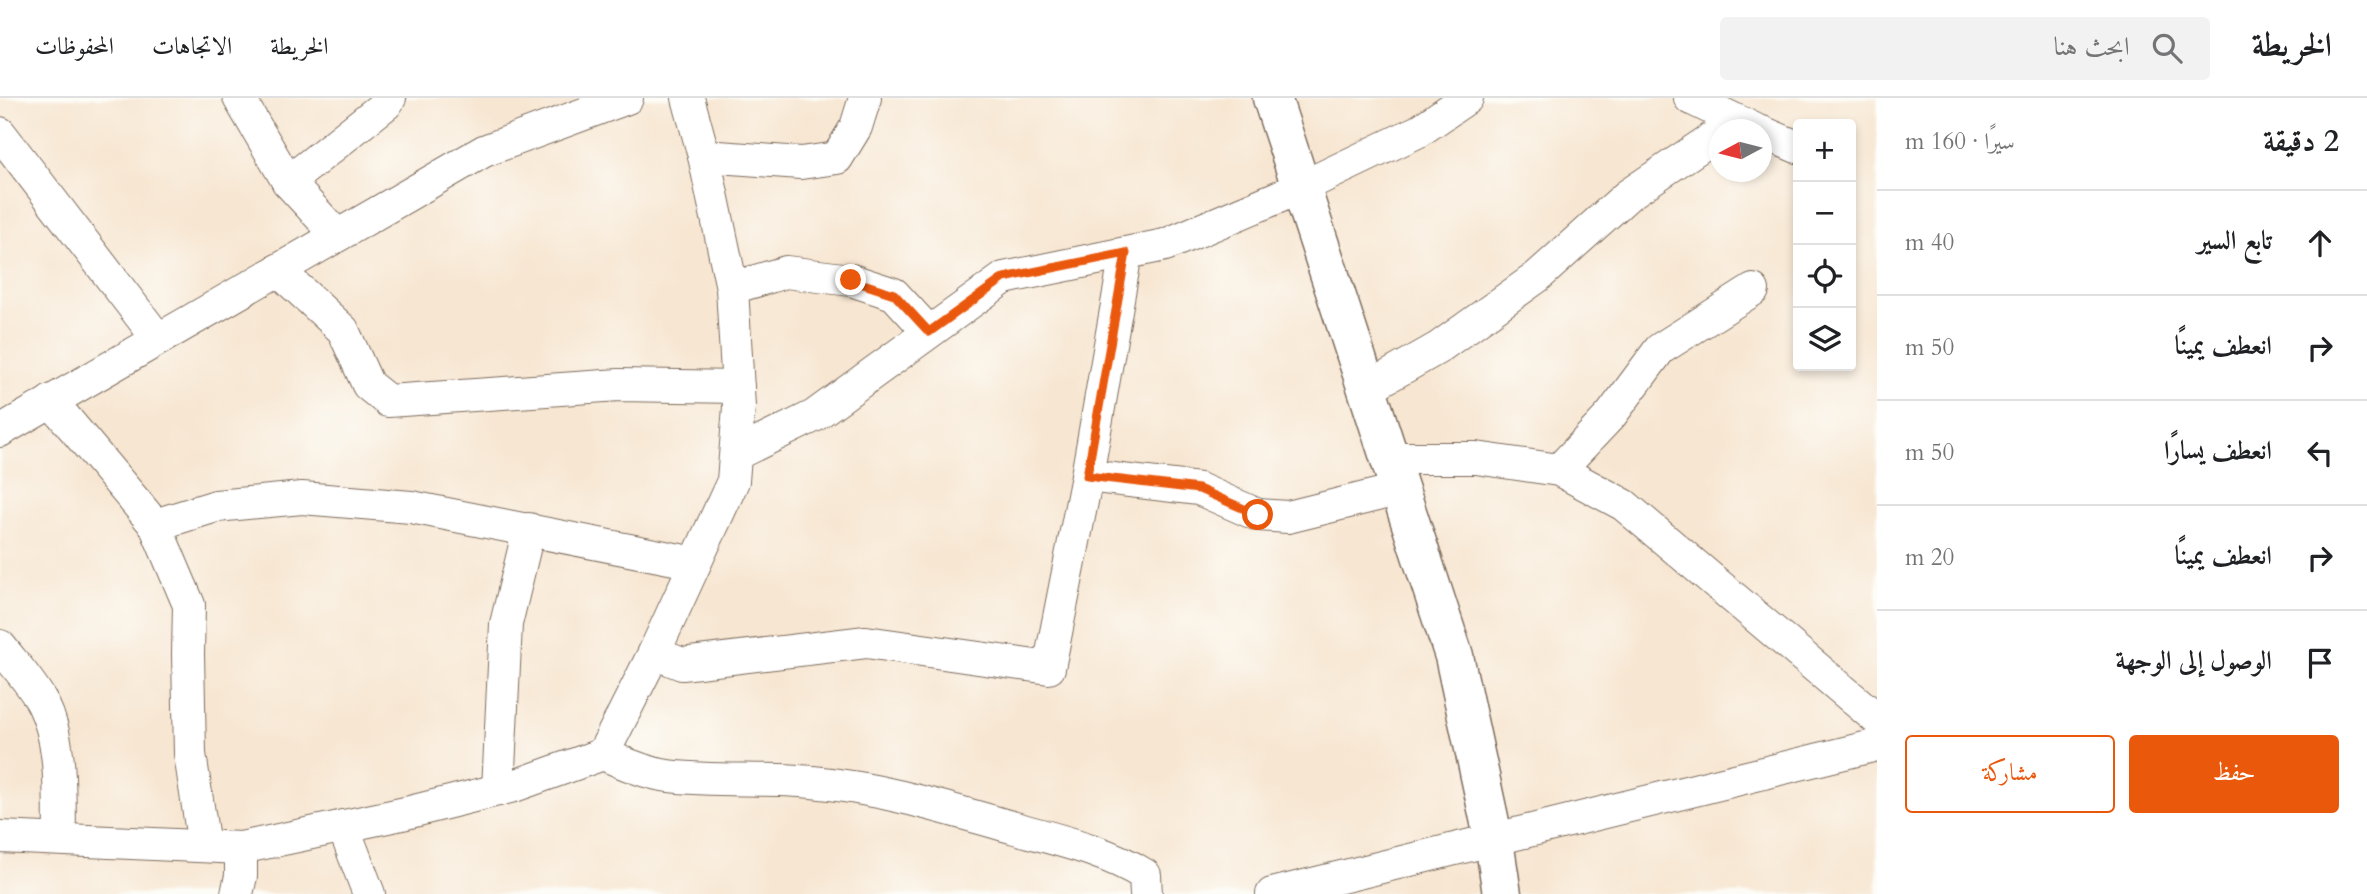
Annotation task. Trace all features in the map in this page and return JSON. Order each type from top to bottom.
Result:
[{"type":"main road","points":[[1272,98],[1454,656],[1494,841],[1502,894]]},
{"type":"street","points":[[239,98],[288,182],[337,235]]},
{"type":"street","points":[[288,182],[390,98]]},
{"type":"street","points":[[0,431],[484,151],[626,98]]},
{"type":"street","points":[[603,754],[654,653],[733,481],[739,407],[732,288],[704,156],[688,98]]},
{"type":"street","points":[[704,156],[801,163],[837,158],[856,127],[865,98]]},
{"type":"street","points":[[736,454],[814,416],[1004,278],[1164,245],[1301,187],[1419,131],[1467,98]]},
{"type":"street","points":[[1690,98],[1724,119]]},
{"type":"street","points":[[0,133],[158,339]]},
{"type":"street","points":[[1772,139],[1793,146]]},
{"type":"street","points":[[1366,389],[1438,348],[1526,285],[1628,195],[1709,147]]},
{"type":"street","points":[[654,653],[682,664],[866,642],[1049,668],[1087,476],[1126,253]]},
{"type":"street","points":[[278,270],[343,330],[368,385],[388,401],[619,385],[738,387]]},
{"type":"street","points":[[732,288],[786,272],[851,280],[894,294],[929,332]]},
{"type":"street","points":[[1559,470],[1611,415],[1660,349],[1753,290]]},
{"type":"street","points":[[51,401],[155,524],[189,605],[190,754],[204,846]]},
{"type":"street","points":[[1087,476],[1199,489],[1258,515],[1288,517],[1396,473],[1476,458],[1559,470],[1624,505],[1877,719]]},
{"type":"street","points":[[155,524],[216,506],[302,498],[411,507],[695,563]]},
{"type":"street","points":[[498,790],[506,624],[529,530]]},
{"type":"street","points":[[0,646],[43,704],[51,729],[57,755],[60,839]]},
{"type":"street","points":[[1272,894],[1877,745]]},
{"type":"street","points":[[0,837],[241,848],[498,790],[603,754],[629,765],[667,775],[812,782],[871,789],[914,799],[1044,836],[1128,864],[1145,875],[1146,894]]},
{"type":"street","points":[[343,826],[369,894]]},
{"type":"street","points":[[237,894],[241,876],[241,848]]},
{"type":"route","points":[[851,280],[894,294],[929,332],[1004,278],[1126,253],[1087,476],[1199,489],[1258,515]]}]
